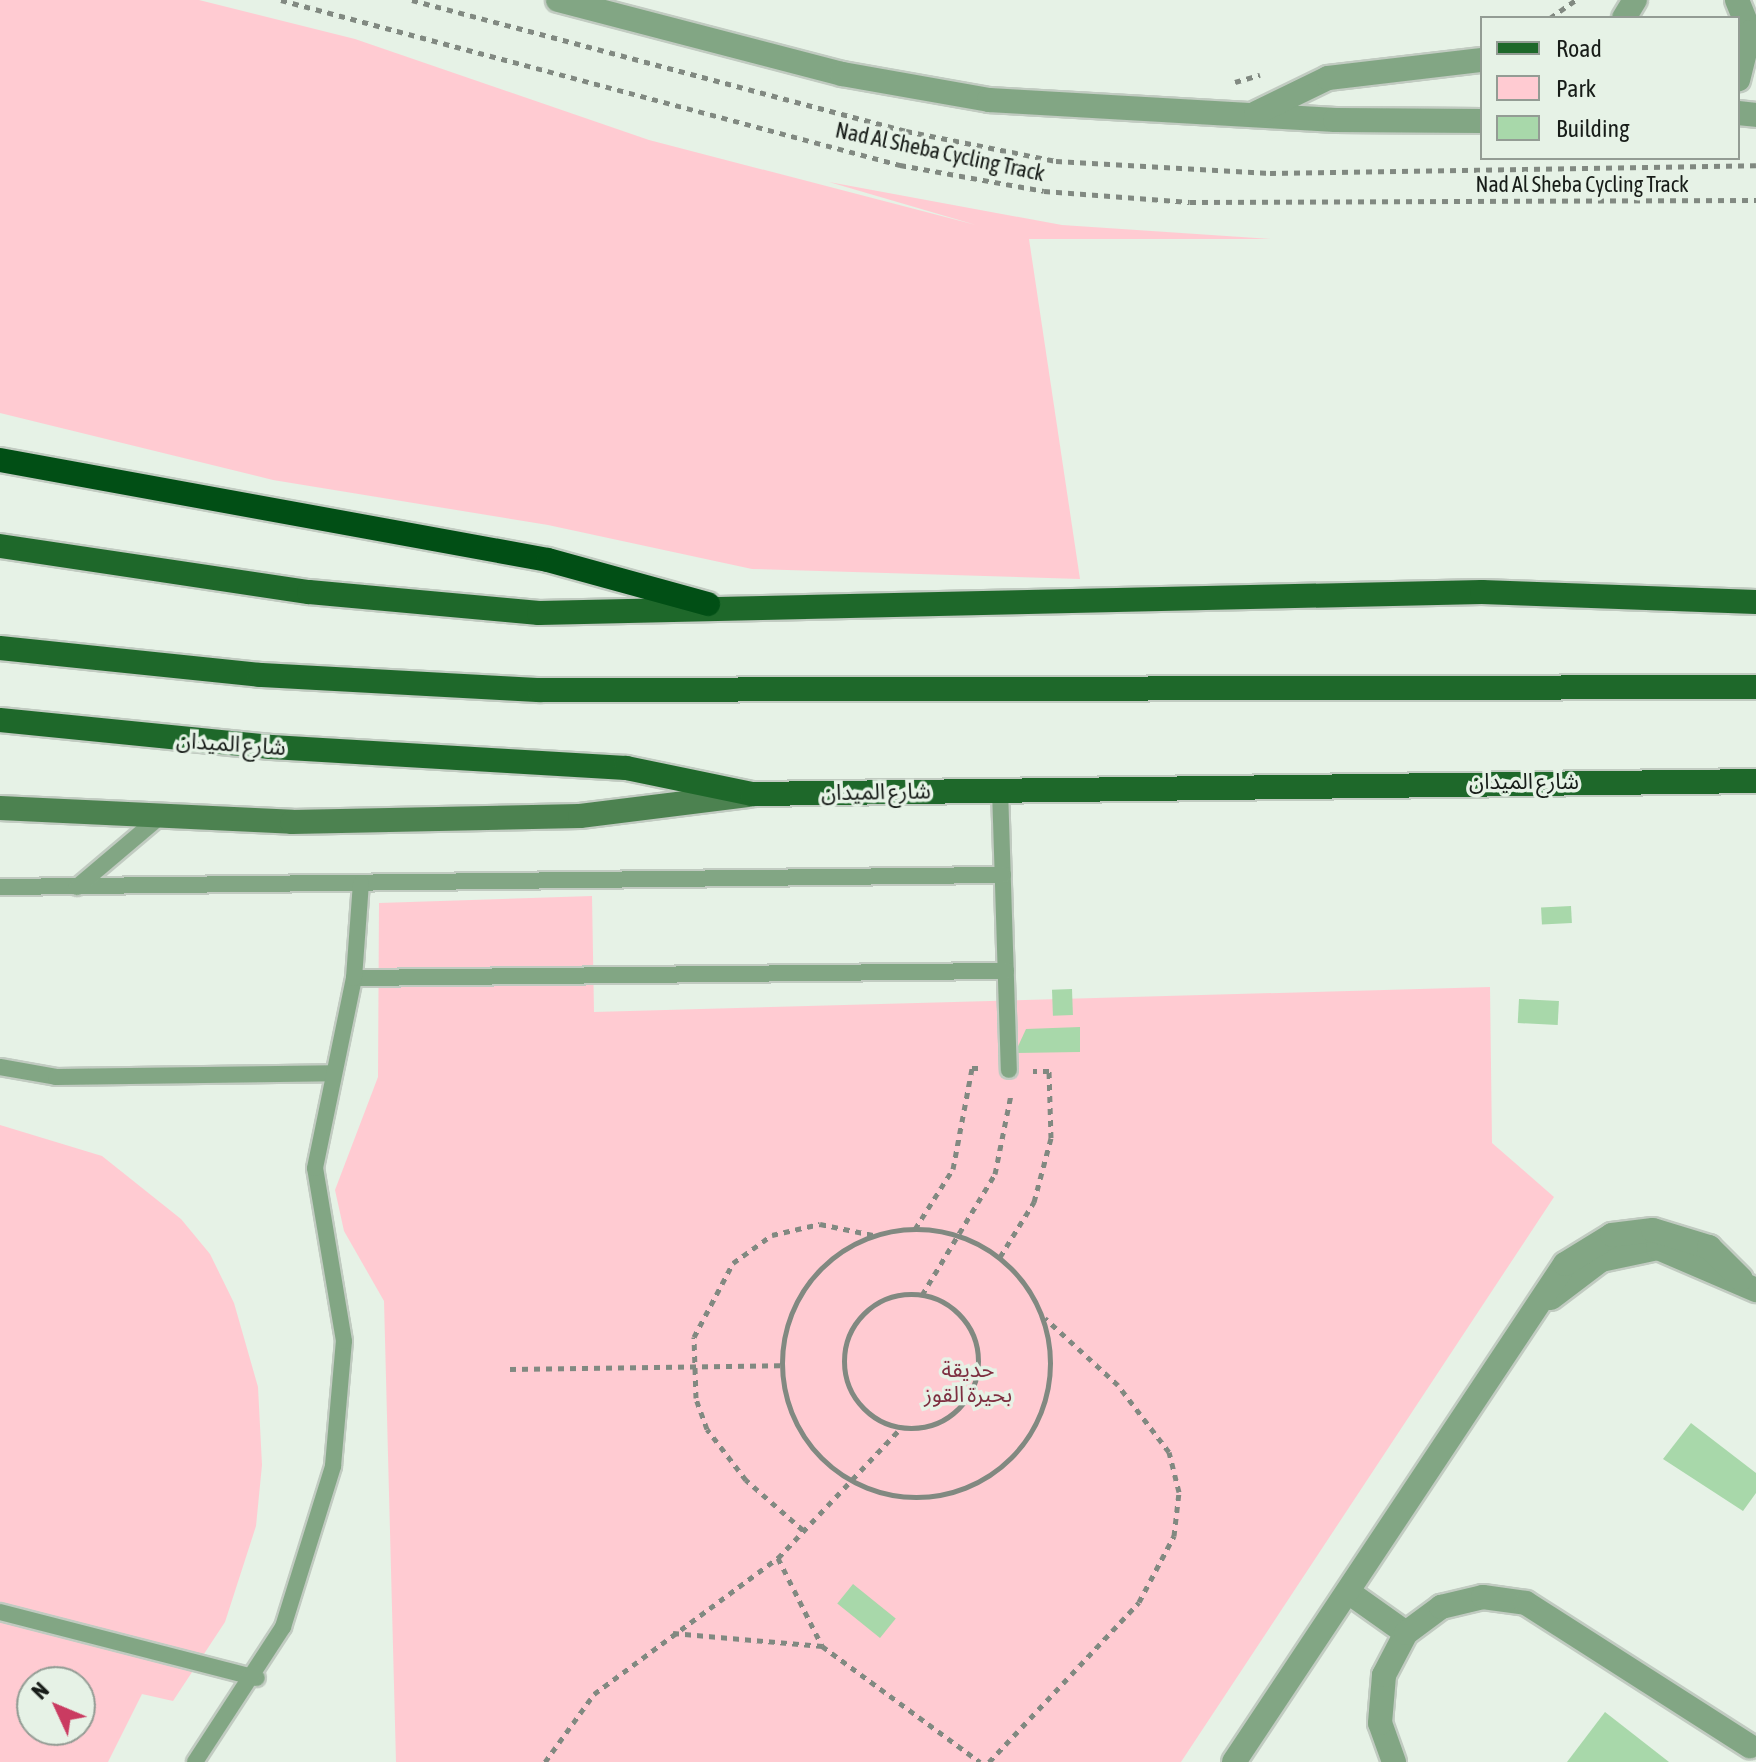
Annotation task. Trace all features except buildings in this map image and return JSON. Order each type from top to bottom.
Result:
[{"type":"highway","points":[[0,460],[548,560],[708,604]]},
{"type":"main road","points":[[0,546],[456,608],[539,613],[708,604],[1482,592],[1756,602]]},
{"type":"main road","points":[[0,648],[260,675],[539,690],[1756,687]]},
{"type":"main road","name":"شارع الميدان","points":[[0,720],[256,746],[626,768],[752,794],[1756,781]]},
{"type":"main road","points":[[0,808],[156,820],[580,816],[752,794]]},
{"type":"street","points":[[558,0],[842,74],[989,100],[1480,121]]},
{"type":"street","points":[[1737,0],[1753,33],[1740,74]]},
{"type":"street","points":[[1256,113],[1328,78],[1480,60]]},
{"type":"street","points":[[1234,1762],[1351,1594],[1536,1309],[1601,1260],[1641,1249],[1675,1251],[1750,1282]]},
{"type":"street","points":[[1351,1594],[1406,1633]]},
{"type":"street","points":[[1394,1762],[1380,1723],[1384,1675],[1406,1633],[1441,1607],[1483,1597],[1526,1603],[1748,1749]]},
{"type":"lane","points":[[1000,789],[1009,1070]]},
{"type":"lane","points":[[77,887],[156,820]]},
{"type":"lane","points":[[0,887],[1003,875]]},
{"type":"lane","points":[[195,1762],[257,1678],[305,1573],[339,1422],[344,1341],[315,1168],[354,978],[361,883]]},
{"type":"lane","points":[[354,978],[1006,971]]},
{"type":"lane","points":[[0,1067],[56,1077],[333,1073]]},
{"type":"lane","points":[[0,1612],[257,1678]]},
{"type":"path","name":"Nad Al Sheba Cycling Track","points":[[281,0],[900,165],[1044,191],[1190,202],[1756,200]]},
{"type":"path","points":[[1553,16],[1576,0]]},
{"type":"path","points":[[915,1229],[953,1169],[972,1068]]},
{"type":"path","points":[[922,1295],[958,1235],[1005,1140],[1009,1070]]},
{"type":"path","points":[[1000,1257],[1042,1181],[1051,1138],[1049,1071]]},
{"type":"path","points":[[803,1530],[724,1456],[704,1419],[692,1366],[702,1309],[751,1248],[820,1224],[874,1235],[915,1229],[958,1235],[1000,1257],[1043,1317],[1118,1385],[1169,1452],[1179,1492],[1174,1536],[1139,1602],[989,1762]]},
{"type":"path","points":[[874,1235],[837,1256],[806,1285],[784,1337],[781,1365],[801,1434],[853,1483],[922,1498],[990,1475],[1017,1452],[1048,1388],[1043,1317]]},
{"type":"path","points":[[545,1762],[594,1694],[672,1633],[778,1558],[853,1483],[902,1427],[951,1414],[978,1370],[965,1321],[922,1295],[872,1307],[845,1351],[858,1401],[902,1427]]},
{"type":"path","points":[[510,1369],[781,1365]]},
{"type":"path","points":[[778,1558],[822,1646],[980,1762]]},
{"type":"path","points":[[672,1633],[822,1646]]},
{"type":"green space","points":[[0,0],[199,0],[355,39],[649,140],[976,225],[829,182],[1062,225],[1271,239],[1029,239],[1080,579],[752,569],[548,525],[273,480],[0,413]]},
{"type":"green space","name":"حديقة بحيرة القوز","points":[[592,896],[594,1012],[1490,987],[1492,1143],[1554,1197],[1181,1762],[396,1762],[384,1301],[344,1231],[335,1190],[378,1077],[379,903]]},
{"type":"green space","points":[[0,1125],[102,1156],[181,1219],[210,1254],[234,1303],[258,1387],[262,1465],[256,1526],[225,1622],[173,1701],[142,1694],[108,1762],[0,1762]]}]
